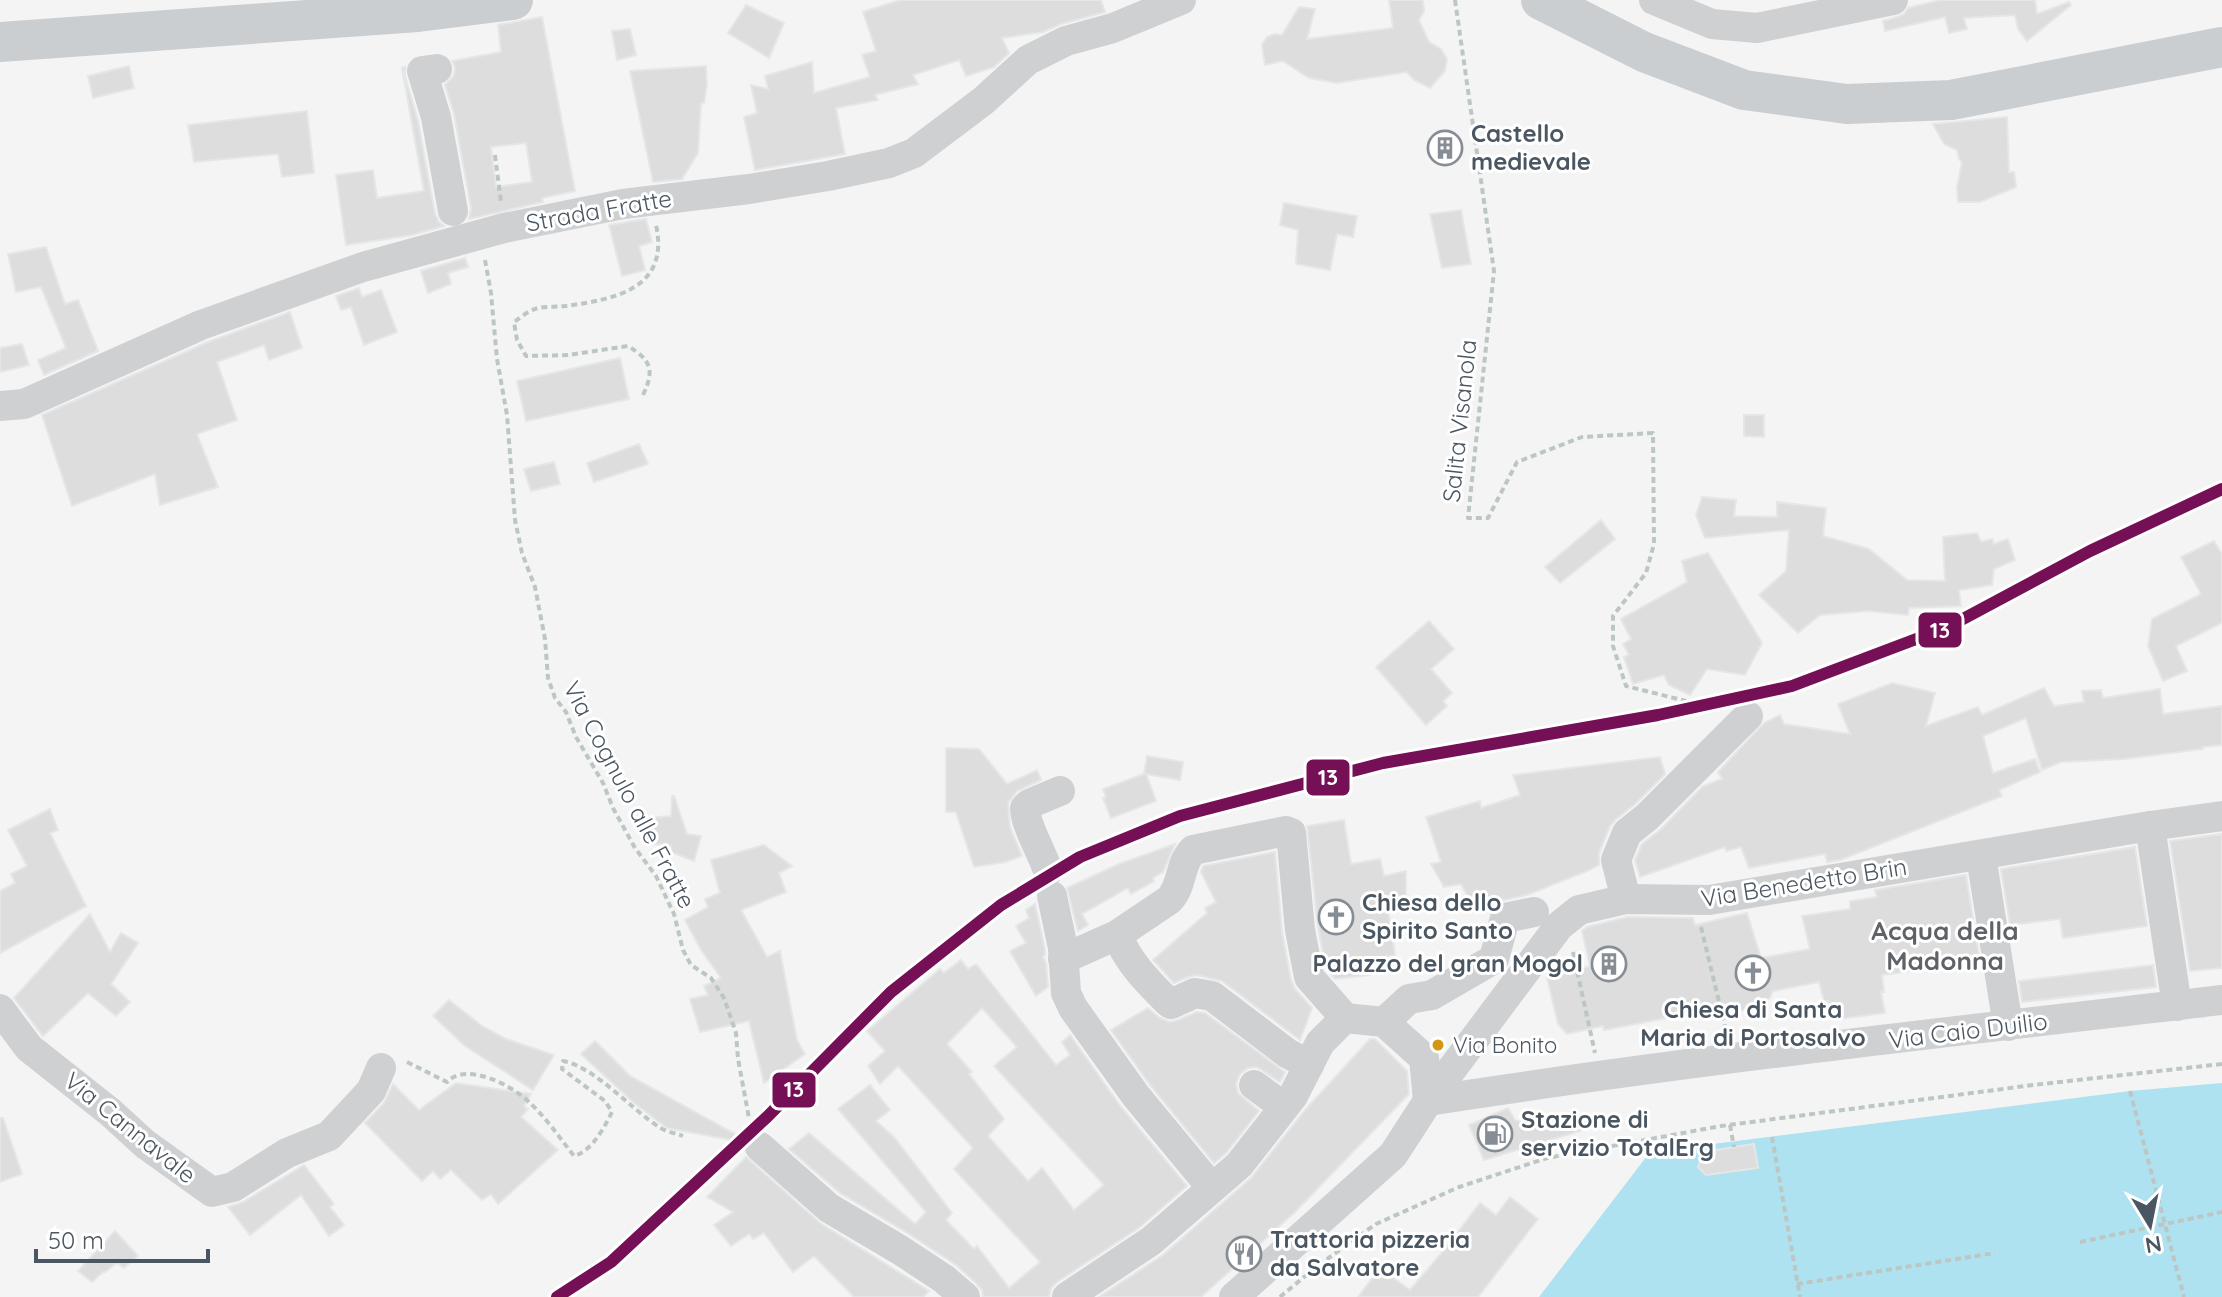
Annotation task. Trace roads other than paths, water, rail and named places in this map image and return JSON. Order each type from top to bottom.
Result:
[{"type":"main road","points":[[0,42],[418,12],[513,0]]},
{"type":"main road","points":[[1541,0],[1644,52],[1744,90],[1847,104],[1951,100],[2222,47]]},
{"type":"street","name":"Strada Fratte","points":[[0,406],[24,404],[201,325],[363,267],[492,232],[623,204],[765,187],[889,163],[914,153],[983,101],[1028,60],[1066,41],[1113,28],[1181,0]]},
{"type":"street","points":[[1654,0],[1712,24],[1757,28],[1893,0]]},
{"type":"street","points":[[437,69],[422,71],[436,117],[453,211]]},
{"type":"street","points":[[1626,899],[1616,860],[1627,833],[1647,817],[1748,716]]},
{"type":"street","points":[[1060,791],[1029,804],[1025,808],[1025,819],[1043,854],[1059,921],[1070,1028],[1136,1096],[1212,1188]]},
{"type":"street","name":"Via Benedetto Brin","points":[[1234,1297],[1393,1155],[1428,1101],[1559,926],[1579,910],[1626,899],[1709,900],[2222,816]]},
{"type":"street","points":[[2150,826],[2177,1006]]},
{"type":"street","points":[[1063,959],[1117,935],[1175,894],[1186,859],[1193,850],[1286,831],[1291,833],[1300,930],[1309,977],[1345,1018],[1384,1022],[1424,1058],[1428,1101]]},
{"type":"street","points":[[1981,856],[2008,1026]]},
{"type":"street","points":[[1384,1022],[1409,999],[1432,995],[1494,959],[1505,918],[1534,912]]},
{"type":"street","points":[[1117,935],[1141,975],[1168,1002],[1171,1004],[1195,993],[1212,996],[1287,1053],[1309,1065]]},
{"type":"street","name":"Via Caio Duilio","points":[[1428,1101],[1731,1057],[2222,1000]]},
{"type":"street","name":"Via Cannavale","points":[[0,1009],[29,1048],[145,1144],[212,1192],[233,1187],[287,1153],[329,1136],[371,1091],[381,1068]]},
{"type":"street","points":[[1067,1297],[1151,1241],[1239,1165],[1293,1096],[1320,1043],[1345,1018]]},
{"type":"street","points":[[1254,1085],[1284,1107]]},
{"type":"street","points":[[760,1147],[829,1208],[900,1250],[965,1297]]},
{"type":"water","points":[[2222,1083],[2222,1297],[1539,1297],[1650,1152],[2130,1091]]},
{"type":"place","name":"Castello medievale","points":[[1445,148]]},
{"type":"place","name":"Chiesa dello Spirito Santo","points":[[1336,917]]},
{"type":"place","name":"Palazzo del gran Mogol","points":[[1609,964]]},
{"type":"place","name":"Chiesa di Santa Maria di Portosalvo","points":[[1753,973]]},
{"type":"place","name":"Via Bonito","points":[[1438,1045]]},
{"type":"place","name":"Stazione di servizio TotalErg","points":[[1495,1134]]},
{"type":"place","name":"Trattoria pizzeria da Salvatore","points":[[1244,1254]]},
{"type":"district","name":"Acqua della Madonna","points":[[1945,946]]}]
